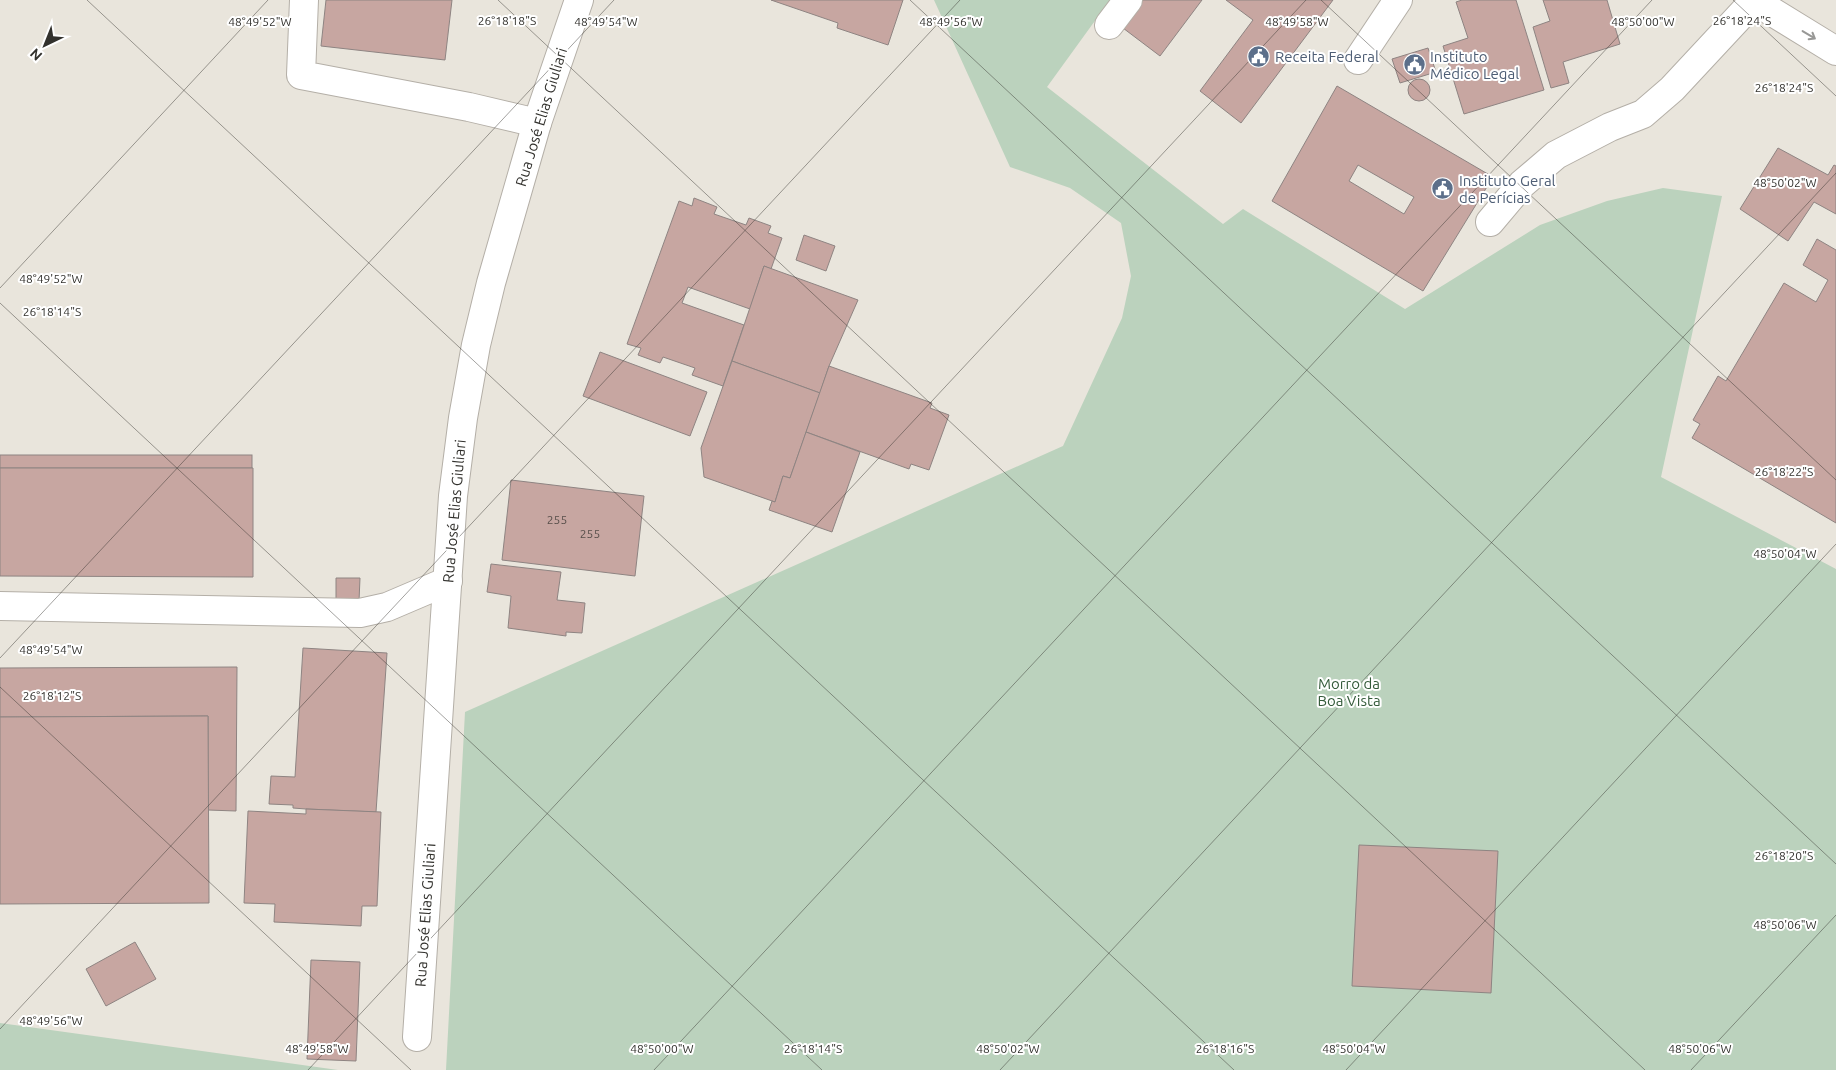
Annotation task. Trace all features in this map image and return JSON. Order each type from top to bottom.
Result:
[{"type":"street","points":[[304,0],[301,75],[469,107],[537,123]]},
{"type":"street","name":"Rua José Elias Giuliari","points":[[417,1037],[448,581],[456,476],[463,418],[476,345],[491,283],[537,123],[579,0]]},
{"type":"street","points":[[1109,26],[1128,0]]},
{"type":"street","points":[[1358,60],[1398,0]]},
{"type":"street","points":[[1490,222],[1522,184],[1556,155],[1610,127],[1643,114],[1672,89],[1753,0],[1836,51]]},
{"type":"street","points":[[0,606],[360,614],[388,607],[448,581]]},
{"type":"green space","name":"Morro da Boa Vista","points":[[934,0],[1110,0],[1047,87],[1223,224],[1243,209],[1405,309],[1540,225],[1607,201],[1663,188],[1722,196],[1661,477],[1836,569],[1836,1070],[446,1070],[465,712],[1063,446],[1122,318],[1131,276],[1121,223],[1070,188],[1010,167]]},
{"type":"green space","points":[[0,1023],[338,1070],[0,1070]]},
{"type":"building","points":[[326,0],[452,0],[445,60],[321,46]]},
{"type":"building","points":[[771,0],[903,0],[888,45],[837,28],[838,23]]},
{"type":"building","points":[[1138,0],[1202,0],[1160,56],[1119,25]]},
{"type":"building","name":"Receita Federal","points":[[1226,0],[1333,0],[1241,123],[1200,91],[1253,20]]},
{"type":"building","points":[[1462,0],[1516,0],[1544,90],[1464,114],[1443,46],[1468,38],[1456,2]]},
{"type":"building","points":[[1543,0],[1607,0],[1620,44],[1563,62],[1569,83],[1551,88],[1533,27],[1550,21]]},
{"type":"building","name":"Instituto Médico Legal","points":[[1428,48],[1436,72],[1400,83],[1392,59]]},
{"type":"building","points":[[1419,79],[1429,86],[1430,90],[1423,100],[1419,101],[1409,94],[1408,90],[1415,80]]},
{"type":"building","name":"Instituto Geral de Perícias","points":[[1337,86],[1493,177],[1423,291],[1272,201]],"holes":[[[1358,165],[1414,197],[1404,214],[1349,181]]]},
{"type":"building","points":[[1778,148],[1828,175],[1834,165],[1836,166],[1836,214],[1814,202],[1788,241],[1740,209]]},
{"type":"building","points":[[694,198],[717,207],[714,214],[746,225],[749,218],[771,226],[768,233],[782,238],[771,269],[764,266],[750,309],[688,287],[682,303],[744,325],[723,386],[692,375],[695,368],[663,357],[660,363],[638,355],[641,348],[627,344],[679,201],[692,206]]},
{"type":"building","points":[[804,235],[835,246],[826,271],[796,260]]},
{"type":"building","points":[[1817,239],[1836,250],[1836,523],[1692,438],[1700,424],[1693,420],[1718,376],[1726,381],[1784,283],[1816,302],[1828,280],[1803,265]]},
{"type":"building","points":[[764,266],[858,300],[829,366],[820,393],[732,361]]},
{"type":"building","points":[[600,352],[707,392],[690,436],[583,396]]},
{"type":"building","points":[[732,361],[820,393],[790,478],[783,476],[775,502],[704,477],[701,448]]},
{"type":"building","points":[[829,366],[932,403],[930,408],[949,415],[929,470],[911,464],[909,469],[806,432]]},
{"type":"building","points":[[806,432],[860,452],[832,532],[769,510],[772,501],[775,502],[783,476],[790,478]]},
{"type":"building","points":[[0,455],[252,455],[252,468],[0,468]]},
{"type":"building","points":[[0,468],[253,468],[253,577],[0,576]]},
{"type":"building","points":[[511,480],[644,496],[635,576],[502,560]]},
{"type":"building","points":[[491,564],[561,572],[557,600],[585,603],[582,633],[566,632],[566,636],[508,628],[511,596],[487,592]]},
{"type":"building","points":[[336,578],[360,578],[359,601],[336,600]]},
{"type":"building","points":[[303,648],[387,653],[376,812],[306,809],[293,808],[293,805],[269,804],[271,776],[295,777]]},
{"type":"building","points":[[237,667],[236,811],[208,810],[208,716],[0,717],[0,668]]},
{"type":"building","points":[[208,716],[209,903],[0,904],[0,717]]},
{"type":"building","points":[[306,809],[381,812],[377,906],[362,906],[361,926],[274,922],[275,904],[244,903],[248,811],[306,814]]},
{"type":"building","points":[[1359,845],[1498,851],[1491,993],[1352,986]]},
{"type":"building","points":[[135,942],[156,979],[106,1006],[86,969]]},
{"type":"building","points":[[311,960],[360,962],[356,1061],[307,1059]]},
{"type":"place","name":"Receita Federal","points":[[1259,56]]},
{"type":"place","name":"Instituto Médico Legal","points":[[1414,65]]},
{"type":"place","name":"Instituto Geral de Perícias","points":[[1443,189]]}]
